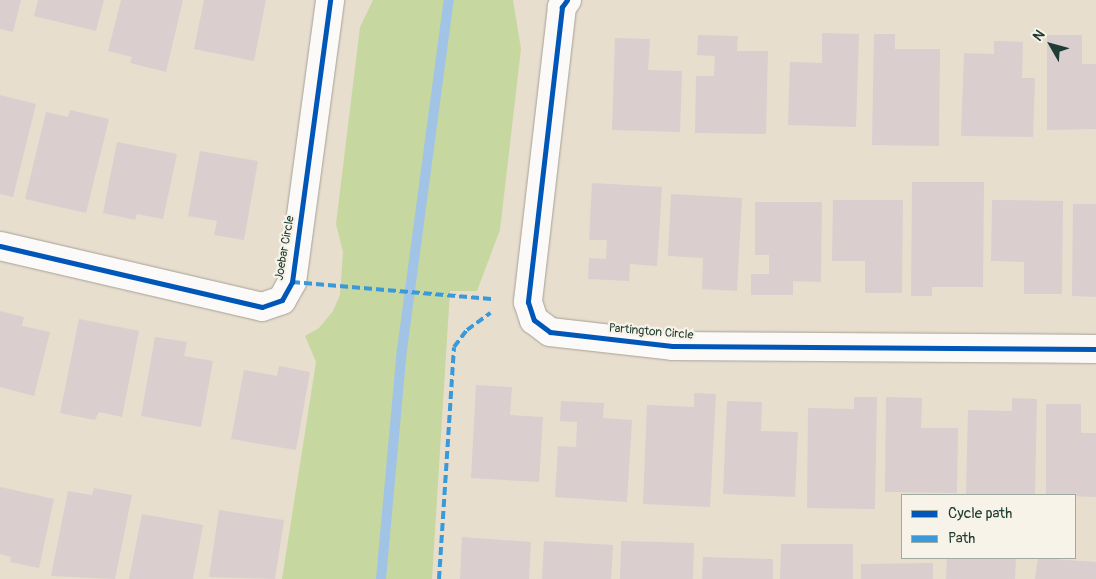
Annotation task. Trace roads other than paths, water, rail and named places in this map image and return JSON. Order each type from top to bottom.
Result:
[{"type":"street","name":"Joebar Circle","points":[[0,246],[262,307],[282,300],[292,282],[330,0]]},
{"type":"street","name":"Partington Circle","points":[[567,0],[562,7],[528,302],[534,320],[550,332],[672,346],[1096,349]]},
{"type":"waterway","points":[[381,579],[402,350],[449,0]]}]
